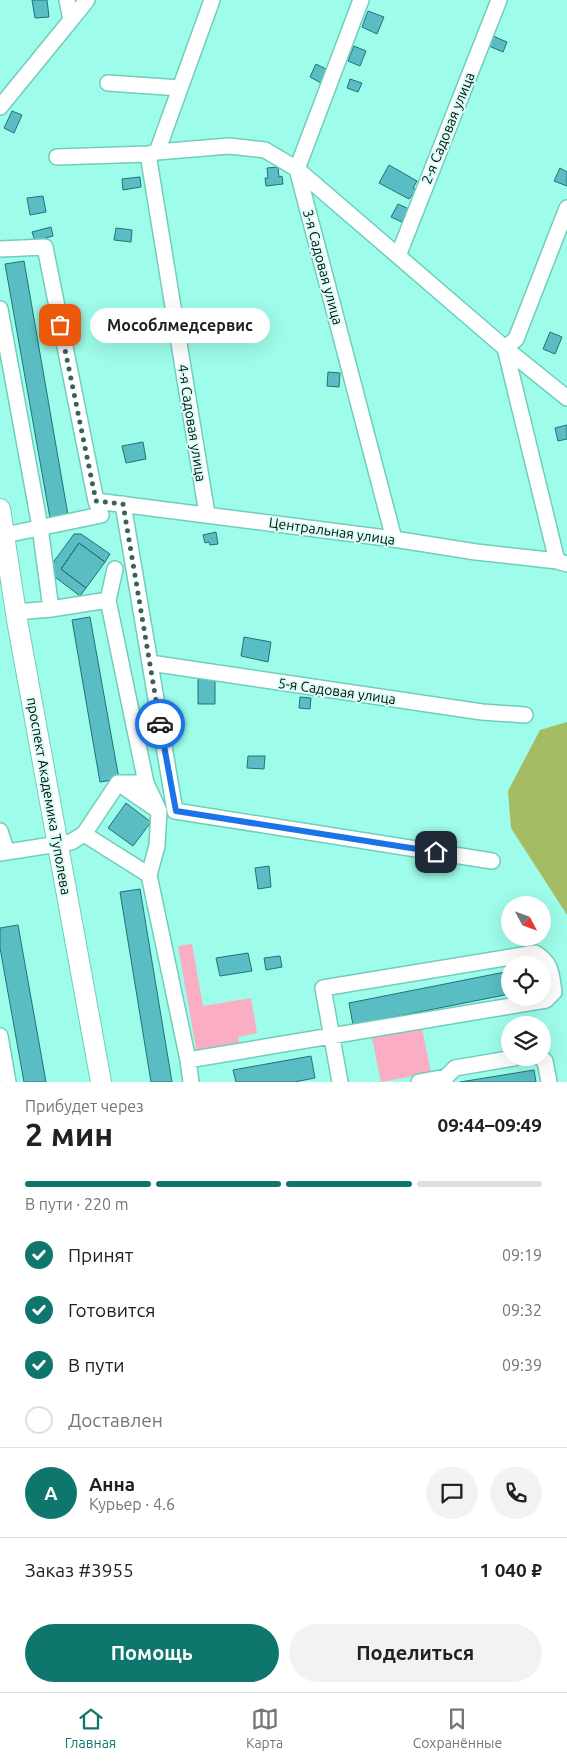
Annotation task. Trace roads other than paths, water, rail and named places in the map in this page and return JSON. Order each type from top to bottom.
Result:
[{"type":"main road","name":"проспект Академика Туполева","points":[[0,509],[16,612],[102,1082]]},
{"type":"street","points":[[67,0],[71,20]]},
{"type":"street","points":[[0,107],[87,0]]},
{"type":"street","name":"4-я Садовая улица","points":[[207,514],[153,153],[180,88],[212,0]]},
{"type":"street","points":[[297,169],[361,0]]},
{"type":"street","name":"2-я Садовая улица","points":[[398,256],[499,0]]},
{"type":"street","points":[[108,83],[180,88]]},
{"type":"street","points":[[58,157],[153,153],[229,146],[266,150],[297,169],[505,348],[567,398]]},
{"type":"street","name":"3-я Садовая улица","points":[[297,169],[394,539]]},
{"type":"street","points":[[505,348],[516,339],[567,208]]},
{"type":"street","points":[[0,249],[44,248],[96,501],[101,515],[5,535]]},
{"type":"street","points":[[0,309],[40,527],[51,608]]},
{"type":"street","points":[[505,348],[562,563]]},
{"type":"street","name":"Центральная улица","points":[[96,501],[207,514],[562,563]]},
{"type":"street","points":[[123,504],[176,811],[492,861]]},
{"type":"street","points":[[115,569],[108,600],[146,783],[159,811],[157,846],[149,875],[191,1082]]},
{"type":"street","points":[[16,612],[108,600]]},
{"type":"street","name":"5-я Садовая улица","points":[[150,663],[482,712],[525,715]]},
{"type":"street","points":[[118,783],[146,783]]},
{"type":"street","points":[[118,783],[159,811]]},
{"type":"street","points":[[0,831],[4,852],[71,842],[84,834],[118,783]]},
{"type":"street","points":[[84,834],[149,875]]},
{"type":"street","points":[[188,1060],[332,1035],[546,1000],[554,992],[550,968],[544,958],[535,953],[323,988],[332,1035],[340,1082]]},
{"type":"street","points":[[0,1036],[8,1082]]},
{"type":"street","points":[[419,1082],[447,1079],[455,1068],[501,1060]]},
{"type":"street","points":[[546,1066],[549,1082]]},
{"type":"place","name":"Мособлмедсервис","points":[[60,325]]}]
